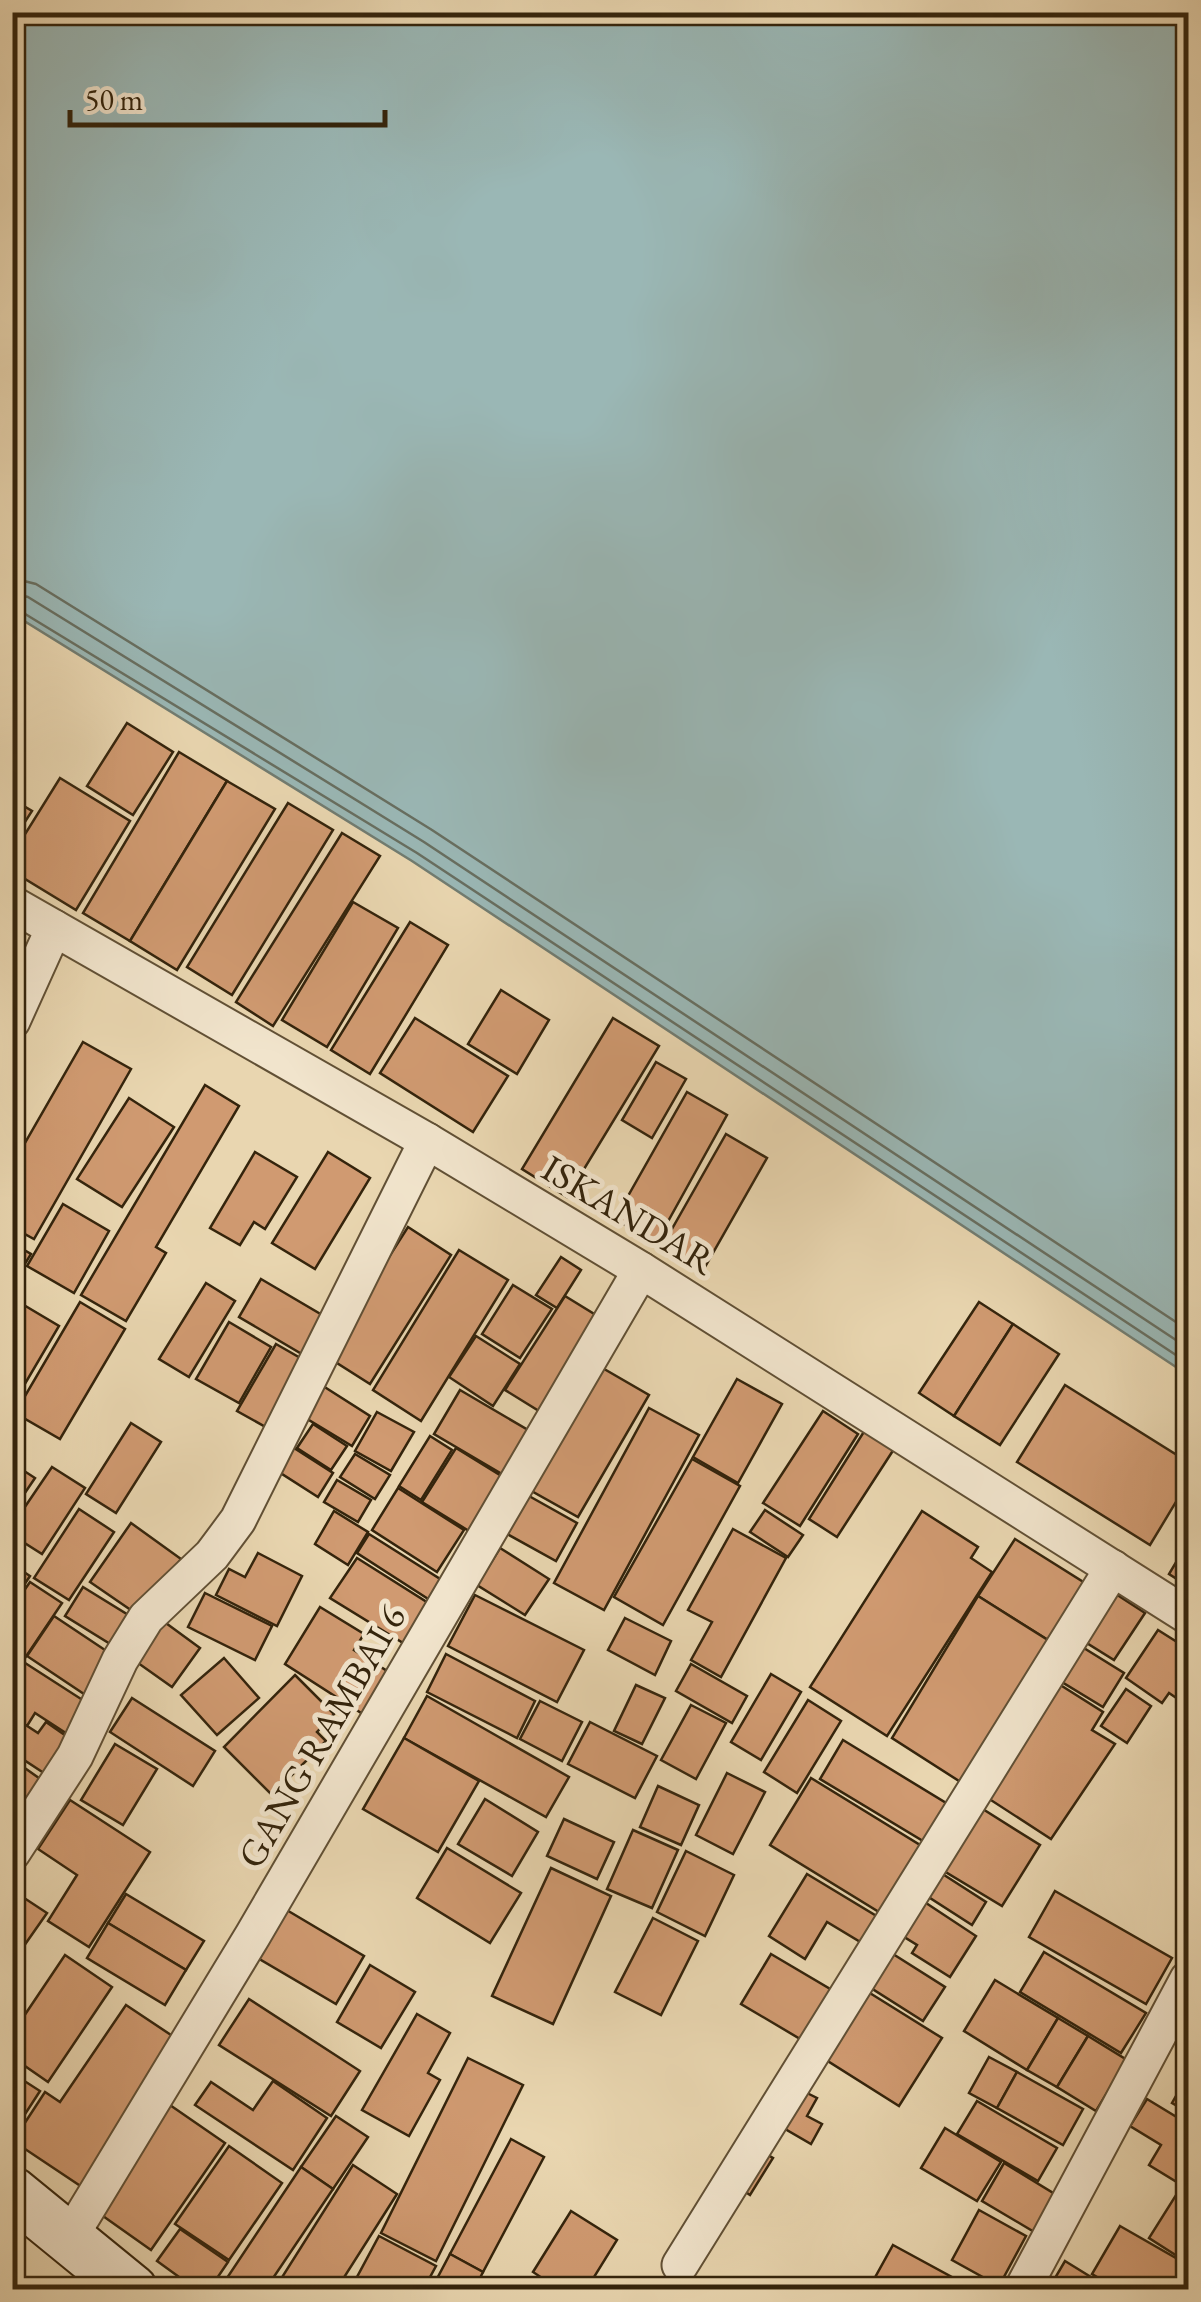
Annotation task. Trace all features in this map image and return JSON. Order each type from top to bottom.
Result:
[{"type":"street","name":"ISKANDAR","points":[[12,904],[427,1141],[641,1270],[1188,1616]]},
{"type":"street","points":[[12,1021],[54,928]]},
{"type":"street","points":[[12,1853],[76,1756],[120,1660],[146,1618],[212,1556],[238,1520],[427,1141]]},
{"type":"street","name":"GANG RAMBAI 6","points":[[68,2240],[253,1936],[641,1270]]},
{"type":"street","points":[[680,2265],[1113,1568]]},
{"type":"street","points":[[1022,2290],[1188,1979]]},
{"type":"street","points":[[12,2192],[132,2290]]},
{"type":"water","points":[[12,13],[1188,13],[1188,1375],[412,861],[13,614]]},
{"type":"building","points":[[127,723],[173,752],[133,815],[87,786]]},
{"type":"building","points":[[179,752],[227,781],[130,941],[83,913]]},
{"type":"building","points":[[60,778],[130,821],[76,910],[12,871],[12,855]]},
{"type":"building","points":[[227,781],[275,809],[177,970],[130,941]]},
{"type":"building","points":[[12,799],[32,811],[12,842]]},
{"type":"building","points":[[288,803],[333,830],[232,995],[187,967]]},
{"type":"building","points":[[342,833],[380,856],[273,1026],[236,1002]]},
{"type":"building","points":[[353,902],[398,928],[327,1047],[282,1020]]},
{"type":"building","points":[[410,922],[448,945],[370,1074],[331,1050]]},
{"type":"building","points":[[501,990],[549,1020],[517,1074],[468,1044]]},
{"type":"building","points":[[415,1018],[508,1076],[473,1132],[380,1073]]},
{"type":"building","points":[[613,1018],[659,1046],[567,1197],[522,1169]]},
{"type":"building","points":[[83,1042],[131,1069],[34,1239],[12,1227],[12,1143],[22,1148]]},
{"type":"building","points":[[656,1062],[686,1079],[652,1138],[622,1120]]},
{"type":"building","points":[[205,1085],[239,1106],[156,1247],[166,1253],[126,1321],[81,1295]]},
{"type":"building","points":[[687,1092],[727,1115],[656,1243],[615,1219]]},
{"type":"building","points":[[129,1098],[174,1127],[122,1207],[77,1179]]},
{"type":"building","points":[[726,1134],[767,1158],[701,1274],[660,1250]]},
{"type":"building","points":[[255,1152],[297,1177],[265,1229],[254,1222],[240,1245],[210,1228]]},
{"type":"building","points":[[328,1152],[370,1178],[315,1269],[272,1243]]},
{"type":"building","points":[[63,1204],[109,1231],[74,1293],[27,1266]]},
{"type":"building","points":[[408,1227],[451,1255],[370,1384],[326,1356]]},
{"type":"building","points":[[12,1243],[31,1254],[12,1285]]},
{"type":"building","points":[[459,1250],[508,1280],[421,1421],[373,1390]]},
{"type":"building","points":[[561,1257],[581,1270],[557,1308],[536,1295]]},
{"type":"building","points":[[261,1279],[334,1322],[312,1360],[239,1317]]},
{"type":"building","points":[[206,1283],[235,1301],[189,1377],[159,1359]]},
{"type":"building","points":[[513,1285],[552,1309],[520,1358],[482,1334]]},
{"type":"building","points":[[565,1296],[599,1317],[539,1411],[505,1390]]},
{"type":"building","points":[[12,1298],[59,1326],[16,1399],[12,1397]]},
{"type":"building","points":[[80,1302],[125,1329],[60,1439],[15,1413]]},
{"type":"building","points":[[979,1302],[1013,1324],[954,1416],[919,1393]]},
{"type":"building","points":[[229,1322],[271,1347],[239,1403],[196,1379]]},
{"type":"building","points":[[1013,1324],[1059,1354],[1000,1445],[954,1416]]},
{"type":"building","points":[[476,1336],[520,1364],[493,1406],[449,1377]]},
{"type":"building","points":[[276,1344],[309,1363],[271,1430],[237,1411]]},
{"type":"building","points":[[599,1366],[649,1395],[578,1517],[528,1489]]},
{"type":"building","points":[[737,1379],[782,1404],[738,1483],[693,1457]]},
{"type":"building","points":[[1065,1385],[1188,1462],[1188,1482],[1150,1545],[1017,1462]]},
{"type":"building","points":[[323,1386],[370,1416],[352,1446],[304,1417]]},
{"type":"building","points":[[460,1390],[528,1430],[502,1474],[434,1434]]},
{"type":"building","points":[[649,1408],[699,1435],[604,1610],[554,1583]]},
{"type":"building","points":[[823,1411],[858,1434],[800,1526],[763,1503]]},
{"type":"building","points":[[377,1412],[414,1432],[391,1471],[355,1451]]},
{"type":"building","points":[[131,1423],[161,1442],[116,1513],[86,1494]]},
{"type":"building","points":[[313,1424],[347,1446],[331,1470],[297,1448]]},
{"type":"building","points":[[865,1430],[894,1449],[837,1537],[809,1519]]},
{"type":"building","points":[[430,1436],[452,1450],[421,1500],[399,1486]]},
{"type":"building","points":[[294,1448],[333,1473],[318,1497],[279,1472]]},
{"type":"building","points":[[456,1448],[503,1477],[469,1531],[422,1502]]},
{"type":"building","points":[[355,1454],[390,1475],[375,1499],[340,1477]]},
{"type":"building","points":[[692,1459],[740,1486],[663,1625],[614,1597]]},
{"type":"building","points":[[12,1463],[35,1478],[12,1512]]},
{"type":"building","points":[[52,1467],[85,1488],[42,1554],[12,1535],[12,1526]]},
{"type":"building","points":[[337,1480],[371,1500],[358,1522],[324,1502]]},
{"type":"building","points":[[398,1488],[464,1530],[437,1572],[372,1530]]},
{"type":"building","points":[[529,1496],[577,1523],[556,1561],[507,1534]]},
{"type":"building","points":[[79,1509],[114,1532],[69,1600],[34,1578]]},
{"type":"building","points":[[765,1510],[803,1535],[788,1557],[750,1532]]},
{"type":"building","points":[[334,1511],[368,1532],[348,1565],[315,1544]]},
{"type":"building","points":[[922,1511],[978,1547],[971,1558],[992,1572],[887,1736],[810,1687]]},
{"type":"building","points":[[131,1523],[181,1559],[141,1617],[90,1582]]},
{"type":"building","points":[[733,1529],[786,1558],[721,1677],[691,1660],[712,1622],[688,1610]]},
{"type":"building","points":[[369,1534],[448,1584],[436,1604],[357,1553]]},
{"type":"building","points":[[1015,1539],[1096,1590],[1059,1647],[978,1596]]},
{"type":"building","points":[[1188,1542],[1188,1586],[1169,1574]]},
{"type":"building","points":[[500,1548],[549,1579],[525,1615],[477,1585]]},
{"type":"building","points":[[258,1553],[302,1576],[277,1626],[216,1595],[229,1569],[245,1577]]},
{"type":"building","points":[[357,1558],[433,1606],[408,1646],[330,1598]]},
{"type":"building","points":[[12,1564],[30,1576],[12,1603]]},
{"type":"building","points":[[30,1582],[62,1603],[25,1658],[12,1649],[12,1608]]},
{"type":"building","points":[[83,1587],[138,1621],[120,1650],[65,1616]]},
{"type":"building","points":[[1105,1587],[1145,1613],[1114,1660],[1074,1635]]},
{"type":"building","points":[[205,1593],[272,1626],[255,1660],[188,1627]]},
{"type":"building","points":[[475,1595],[584,1650],[557,1702],[448,1646]]},
{"type":"building","points":[[978,1596],[1059,1647],[973,1790],[892,1738]]},
{"type":"building","points":[[320,1607],[364,1634],[354,1650],[395,1676],[369,1718],[285,1664]]},
{"type":"building","points":[[54,1616],[111,1654],[84,1694],[27,1656]]},
{"type":"building","points":[[159,1618],[200,1648],[172,1687],[131,1658]]},
{"type":"building","points":[[625,1618],[671,1641],[655,1675],[608,1650]]},
{"type":"building","points":[[1158,1630],[1188,1649],[1188,1706],[1169,1693],[1162,1703],[1126,1678]]},
{"type":"building","points":[[1079,1645],[1124,1673],[1103,1707],[1057,1679]]},
{"type":"building","points":[[446,1654],[535,1701],[517,1738],[427,1692]]},
{"type":"building","points":[[224,1658],[259,1698],[217,1735],[181,1695]]},
{"type":"building","points":[[22,1661],[92,1706],[72,1737],[35,1713],[27,1726],[12,1717],[12,1675]]},
{"type":"building","points":[[691,1664],[747,1696],[732,1723],[676,1691]]},
{"type":"building","points":[[771,1674],[801,1692],[761,1760],[731,1742]]},
{"type":"building","points":[[295,1675],[334,1714],[317,1732],[326,1741],[272,1795],[224,1747]]},
{"type":"building","points":[[1054,1681],[1103,1712],[1092,1730],[1115,1744],[1051,1839],[980,1793]]},
{"type":"building","points":[[636,1685],[665,1698],[642,1744],[614,1731]]},
{"type":"building","points":[[1126,1689],[1151,1706],[1127,1743],[1101,1726]]},
{"type":"building","points":[[427,1696],[569,1777],[546,1817],[404,1738]]},
{"type":"building","points":[[132,1698],[215,1751],[193,1786],[110,1732]]},
{"type":"building","points":[[808,1700],[841,1721],[797,1793],[764,1772]]},
{"type":"building","points":[[540,1701],[582,1722],[562,1761],[520,1739]]},
{"type":"building","points":[[691,1705],[726,1723],[696,1779],[661,1760]]},
{"type":"building","points":[[15,1718],[38,1733],[46,1722],[69,1738],[53,1779],[12,1752]]},
{"type":"building","points":[[590,1722],[657,1756],[635,1798],[568,1764]]},
{"type":"building","points":[[404,1738],[479,1781],[438,1852],[363,1809]]},
{"type":"building","points":[[843,1740],[951,1806],[928,1844],[820,1779]]},
{"type":"building","points":[[115,1744],[157,1769],[123,1825],[81,1800]]},
{"type":"building","points":[[12,1759],[46,1783],[24,1814],[12,1806]]},
{"type":"building","points":[[727,1773],[765,1792],[733,1854],[696,1835]]},
{"type":"building","points":[[811,1778],[933,1853],[892,1920],[770,1845]]},
{"type":"building","points":[[658,1786],[699,1805],[681,1845],[640,1827]]},
{"type":"building","points":[[485,1799],[538,1832],[512,1876],[458,1844]]},
{"type":"building","points":[[70,1800],[150,1852],[89,1947],[48,1921],[77,1875],[38,1849]]},
{"type":"building","points":[[978,1806],[1040,1845],[1002,1906],[939,1868]]},
{"type":"building","points":[[564,1819],[614,1842],[597,1879],[547,1856]]},
{"type":"building","points":[[633,1830],[678,1850],[652,1908],[607,1889]]},
{"type":"building","points":[[447,1848],[521,1893],[490,1943],[417,1898]]},
{"type":"building","points":[[686,1851],[734,1875],[705,1936],[657,1912]]},
{"type":"building","points":[[551,1868],[611,1896],[553,2024],[492,1996]]},
{"type":"building","points":[[941,1873],[986,1902],[972,1925],[927,1896]]},
{"type":"building","points":[[807,1874],[888,1923],[872,1949],[827,1922],[805,1959],[769,1936]]},
{"type":"building","points":[[12,1890],[47,1913],[12,1963]]},
{"type":"building","points":[[1055,1891],[1172,1958],[1146,2004],[1029,1937]]},
{"type":"building","points":[[126,1894],[204,1941],[186,1970],[108,1923]]},
{"type":"building","points":[[923,1901],[976,1936],[950,1977],[912,1953],[917,1945],[901,1935]]},
{"type":"building","points":[[285,1909],[364,1956],[336,2004],[256,1957]]},
{"type":"building","points":[[653,1918],[698,1941],[661,2015],[615,1992]]},
{"type":"building","points":[[108,1923],[186,1970],[165,2005],[87,1958]]},
{"type":"building","points":[[1044,1952],[1146,2013],[1121,2053],[1020,1992]]},
{"type":"building","points":[[771,1954],[842,1996],[812,2046],[741,2004]]},
{"type":"building","points":[[893,1954],[945,1987],[923,2021],[871,1988]]},
{"type":"building","points":[[65,1955],[112,1987],[48,2082],[12,2057],[12,2034]]},
{"type":"building","points":[[370,1965],[415,1992],[381,2048],[337,2022]]},
{"type":"building","points":[[995,1980],[1058,2018],[1027,2070],[964,2031]]},
{"type":"building","points":[[865,1990],[942,2038],[899,2106],[823,2058]]},
{"type":"building","points":[[249,1999],[360,2071],[331,2116],[219,2045]]},
{"type":"building","points":[[126,2005],[183,2043],[85,2189],[13,2141],[45,2092],[60,2102]]},
{"type":"building","points":[[417,2014],[450,2033],[428,2073],[440,2080],[409,2136],[362,2110]]},
{"type":"building","points":[[1058,2018],[1088,2036],[1057,2087],[1027,2070]]},
{"type":"building","points":[[1088,2036],[1127,2060],[1096,2111],[1057,2087]]},
{"type":"building","points":[[989,2057],[1017,2072],[997,2108],[969,2093]]},
{"type":"building","points":[[468,2058],[523,2085],[436,2261],[381,2233]]},
{"type":"building","points":[[1017,2072],[1083,2109],[1063,2145],[997,2108]]},
{"type":"building","points":[[12,2073],[40,2091],[18,2125],[12,2122]]},
{"type":"building","points":[[1188,2075],[1188,2112],[1172,2103]]},
{"type":"building","points":[[273,2081],[327,2118],[293,2170],[195,2105],[211,2082],[253,2110]]},
{"type":"building","points":[[801,2090],[817,2098],[807,2116],[822,2124],[811,2144],[780,2126]]},
{"type":"building","points":[[1147,2099],[1188,2124],[1188,2171],[1180,2184],[1149,2165],[1161,2145],[1130,2126]]},
{"type":"building","points":[[977,2101],[1057,2148],[1038,2181],[957,2134]]},
{"type":"building","points":[[167,2103],[225,2143],[151,2250],[93,2209]]},
{"type":"building","points":[[336,2116],[368,2137],[333,2189],[301,2167]]},
{"type":"building","points":[[945,2128],[1001,2162],[977,2201],[921,2168]]},
{"type":"building","points":[[511,2139],[544,2157],[483,2272],[450,2254]]},
{"type":"building","points":[[229,2146],[282,2183],[229,2260],[175,2224]]},
{"type":"building","points":[[761,2151],[773,2158],[750,2195],[738,2187]]},
{"type":"building","points":[[1004,2163],[1058,2196],[1036,2233],[982,2201]]},
{"type":"building","points":[[353,2165],[397,2194],[336,2290],[274,2290]]},
{"type":"building","points":[[301,2167],[333,2189],[265,2290],[219,2290]]},
{"type":"building","points":[[1188,2176],[1188,2263],[1149,2238]]},
{"type":"building","points":[[979,2210],[1026,2236],[999,2286],[952,2260]]},
{"type":"building","points":[[571,2211],[617,2240],[586,2290],[560,2290],[533,2272]]},
{"type":"building","points":[[1120,2226],[1188,2265],[1188,2290],[1119,2290],[1092,2274]]},
{"type":"building","points":[[180,2229],[228,2262],[209,2290],[197,2290],[157,2261]]},
{"type":"building","points":[[379,2236],[436,2266],[423,2290],[350,2290]]},
{"type":"building","points":[[893,2245],[974,2289],[868,2290]]},
{"type":"building","points":[[450,2254],[483,2272],[474,2290],[431,2290]]},
{"type":"building","points":[[1065,2261],[1112,2290],[1048,2290]]}]
